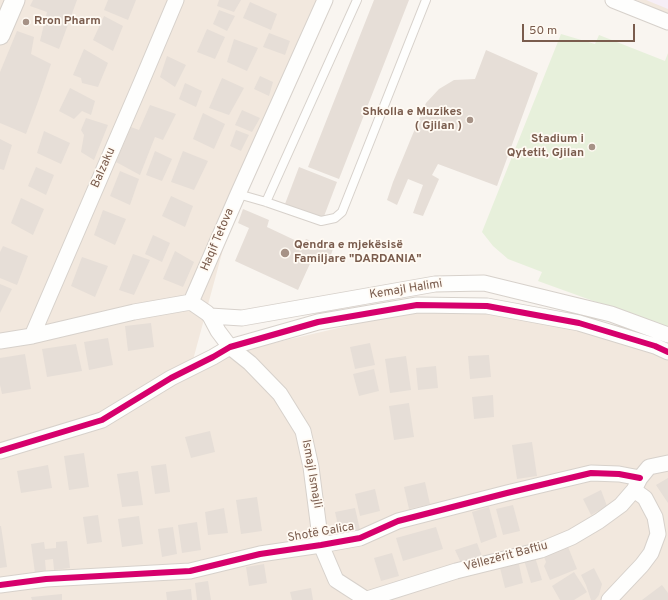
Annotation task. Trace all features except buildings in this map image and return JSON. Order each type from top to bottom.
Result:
[{"type":"street","points":[[0,35],[4,16],[15,0]]},
{"type":"street","name":"Balzaku","points":[[32,336],[176,0]]},
{"type":"street","name":"Haqif Tetova","points":[[191,302],[325,0]]},
{"type":"street","points":[[613,0],[668,22]]},
{"type":"street","name":"Kemajl Halimi","points":[[210,316],[242,318],[436,284],[484,283],[611,314],[668,335]]},
{"type":"street","points":[[0,341],[32,336],[134,312],[191,302]]},
{"type":"street","name":"Ismajl Ismajli","points":[[191,302],[210,316],[218,331],[230,347],[250,363],[280,394],[303,431],[311,467],[321,545],[336,580],[365,600]]},
{"type":"street","points":[[0,451],[102,420],[171,378],[230,347],[318,322],[417,305],[487,306],[579,323],[655,346],[668,352]]},
{"type":"street","name":"Vëllezërit Baftiu","points":[[365,600],[456,571],[542,550],[572,537],[599,521],[621,505],[649,467],[668,463]]},
{"type":"street","name":"Shotë Galica","points":[[0,585],[46,579],[190,570],[260,554],[360,538],[398,521],[507,492],[590,474],[619,474],[637,484]]},
{"type":"street","points":[[609,600],[642,565],[651,553],[658,534],[655,517],[637,484]]},
{"type":"lane","points":[[266,202],[357,0]]},
{"type":"lane","points":[[238,194],[321,221],[336,218],[342,212],[426,0]]},
{"type":"shaded area","points":[[0,0],[319,0],[238,194],[190,371],[213,357],[417,308],[488,309],[571,324],[668,358],[668,600],[0,600]]},
{"type":"shaded area","points":[[636,0],[668,0],[668,14]]},
{"type":"shaded area","points":[[646,0],[668,0],[668,9]]},
{"type":"green space","name":"Stadium i Qytetit, Gjilan","points":[[561,34],[595,44],[599,35],[665,61],[668,53],[668,328],[538,281],[542,272],[508,259],[493,246],[482,232]]},
{"type":"cycle path","points":[[0,451],[102,420],[171,378],[230,347],[318,322],[417,305],[487,306],[579,323],[655,346],[668,352]]},
{"type":"cycle path","points":[[0,585],[46,579],[190,571],[260,554],[360,538],[398,521],[591,473],[619,474],[640,478]]},
{"type":"place","name":"Rron Pharm","points":[[26,22]]},
{"type":"place","name":"Shkolla e Muzikes ( Gjilan )","points":[[470,120]]},
{"type":"place","name":"Stadium i Qytetit, Gjilan","points":[[592,147]]},
{"type":"place","name":"Qendra e mjekësisë Familjare \"DARDANIA\"","points":[[285,253]]}]
